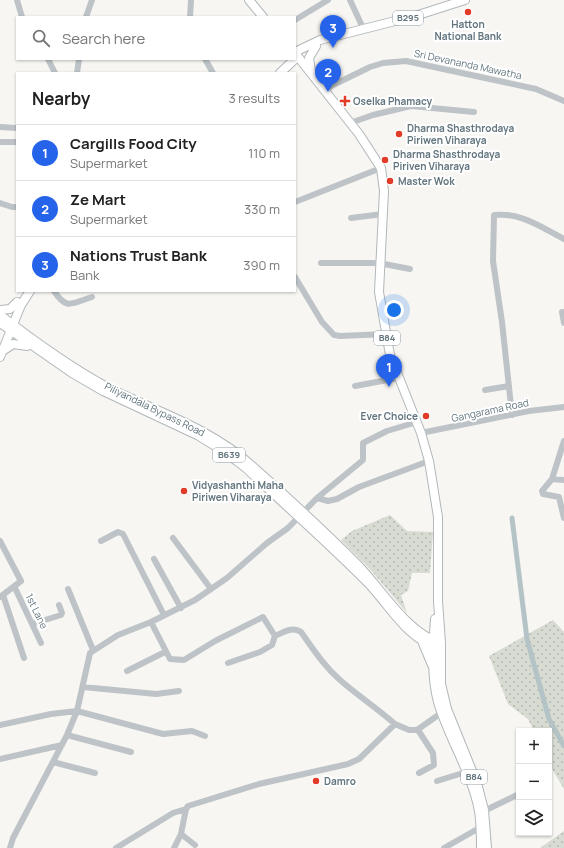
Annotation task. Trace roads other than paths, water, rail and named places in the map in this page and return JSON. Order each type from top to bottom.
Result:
[{"type":"main road","points":[[250,0],[262,16]]},
{"type":"main road","name":"B295","points":[[296,56],[320,40],[350,31],[414,16],[465,0]]},
{"type":"main road","name":"B295","points":[[296,56],[350,31]]},
{"type":"main road","points":[[312,73],[309,58],[316,46]]},
{"type":"main road","name":"B84","points":[[296,59],[312,73],[322,89]]},
{"type":"main road","name":"B84","points":[[296,59],[350,122],[381,168],[384,191],[379,263],[379,292],[390,355],[417,422],[430,461],[438,517],[438,645],[433,669],[435,687],[479,810],[481,848]]},
{"type":"main road","points":[[275,72],[290,60]]},
{"type":"main road","points":[[281,72],[291,60]]},
{"type":"main road","points":[[1,353],[8,326],[25,292]]},
{"type":"main road","points":[[0,310],[10,309],[20,302],[29,292]]},
{"type":"main road","points":[[20,302],[20,322],[30,337]]},
{"type":"main road","name":"Piliyandala Bypass Road","points":[[0,315],[8,326],[36,350],[103,391],[199,436],[225,452],[246,468],[356,563],[417,630],[438,645]]},
{"type":"main road","name":"Piliyandala Bypass Road","points":[[8,326],[30,337],[45,349],[105,386],[200,430],[221,442],[250,464],[371,586],[400,622],[422,641],[438,645]]},
{"type":"main road","points":[[1,353],[13,344],[24,345],[36,350]]},
{"type":"main road","name":"B84","points":[[438,601],[435,623],[444,710],[477,783],[484,812],[487,848]]},
{"type":"main road","points":[[417,630],[426,630],[435,623]]},
{"type":"main road","points":[[422,641],[433,669]]},
{"type":"street","points":[[17,0],[22,16]]},
{"type":"street","points":[[86,16],[92,0]]},
{"type":"street","points":[[190,16],[191,0]]},
{"type":"street","points":[[296,19],[328,0]]},
{"type":"street","points":[[350,0],[363,28]]},
{"type":"street","points":[[48,60],[54,72]]},
{"type":"street","points":[[77,72],[79,60]]},
{"type":"street","points":[[206,60],[212,72]]},
{"type":"street","name":"Sri Devananda Mawatha","points":[[322,89],[370,67],[383,63],[406,60],[536,89],[564,101]]},
{"type":"street","points":[[350,122],[412,106],[474,112]]},
{"type":"street","points":[[0,127],[16,128]]},
{"type":"street","points":[[0,142],[16,142]]},
{"type":"street","points":[[296,202],[381,168]]},
{"type":"street","points":[[0,203],[16,207]]},
{"type":"street","points":[[351,218],[383,214]]},
{"type":"street","points":[[512,415],[493,261],[494,215],[506,214],[522,218],[564,239]]},
{"type":"street","points":[[321,263],[379,263],[410,269]]},
{"type":"street","points":[[296,279],[322,322],[334,335],[386,334]]},
{"type":"street","points":[[55,292],[61,302],[68,304],[92,297]]},
{"type":"street","points":[[564,312],[562,312],[564,323]]},
{"type":"street","points":[[355,386],[398,378]]},
{"type":"street","points":[[485,390],[509,386]]},
{"type":"street","name":"Gangarama Road","points":[[421,433],[512,415],[564,408]]},
{"type":"street","points":[[10,848],[13,838],[67,735],[77,711],[88,660],[93,650],[118,635],[181,608],[211,589],[288,528],[299,514],[363,460],[363,443],[387,431],[417,422]]},
{"type":"street","points":[[564,441],[552,479],[542,493],[559,497],[564,518]]},
{"type":"street","points":[[317,498],[328,501],[337,499],[359,487],[430,461]]},
{"type":"street","points":[[552,479],[564,480]]},
{"type":"street","points":[[101,541],[118,532],[123,534],[164,615]]},
{"type":"street","points":[[173,538],[211,589]]},
{"type":"street","points":[[0,541],[21,582],[1,596],[24,658]]},
{"type":"street","points":[[154,559],[181,608]]},
{"type":"street","name":"1st Lane","points":[[14,588],[41,643]]},
{"type":"street","points":[[68,589],[93,650]]},
{"type":"street","points":[[32,624],[61,615],[62,613],[59,605]]},
{"type":"street","points":[[150,622],[170,659],[184,660],[215,641],[263,617],[275,636]]},
{"type":"street","points":[[228,663],[260,652],[272,645],[275,636],[292,629],[301,632],[317,656],[339,680],[395,724],[408,730],[418,730],[444,710]]},
{"type":"street","points":[[127,670],[165,652]]},
{"type":"street","points":[[83,687],[156,694],[179,691]]},
{"type":"street","points":[[0,725],[51,714],[77,711],[164,734],[192,731],[205,736]]},
{"type":"street","points":[[116,848],[173,813],[186,809],[188,806],[259,784],[348,764],[359,759],[395,724]]},
{"type":"street","points":[[418,730],[433,753],[434,765],[420,773]]},
{"type":"street","points":[[67,735],[131,752]]},
{"type":"street","points":[[0,759],[62,745]]},
{"type":"street","points":[[53,762],[94,773]]},
{"type":"street","points":[[437,781],[466,772]]},
{"type":"street","points":[[484,812],[516,796]]},
{"type":"street","points":[[174,848],[181,834],[186,809]]},
{"type":"street","points":[[444,848],[480,827]]},
{"type":"street","points":[[181,834],[195,845]]},
{"type":"waterway","points":[[512,518],[527,639],[549,719],[564,746]]},
{"type":"place","name":"Hatton National Bank","points":[[468,12]]},
{"type":"place","name":"Nations Trust Bank","points":[[333,48]]},
{"type":"place","name":"Ze Mart","points":[[328,92]]},
{"type":"place","name":"Oselka Phamacy","points":[[345,101]]},
{"type":"place","name":"Dharma Shasthrodaya Piriwen Viharaya","points":[[399,134]]},
{"type":"place","name":"Dharma Shasthrodaya Piriven Viharaya","points":[[385,160]]},
{"type":"place","name":"Master Wok","points":[[390,181]]},
{"type":"place","name":"Cargills Food City","points":[[389,387]]},
{"type":"place","name":"Ever Choice","points":[[426,416]]},
{"type":"place","name":"Vidyashanthi Maha Piriwen Viharaya","points":[[184,491]]},
{"type":"place","name":"Damro","points":[[316,781]]}]
